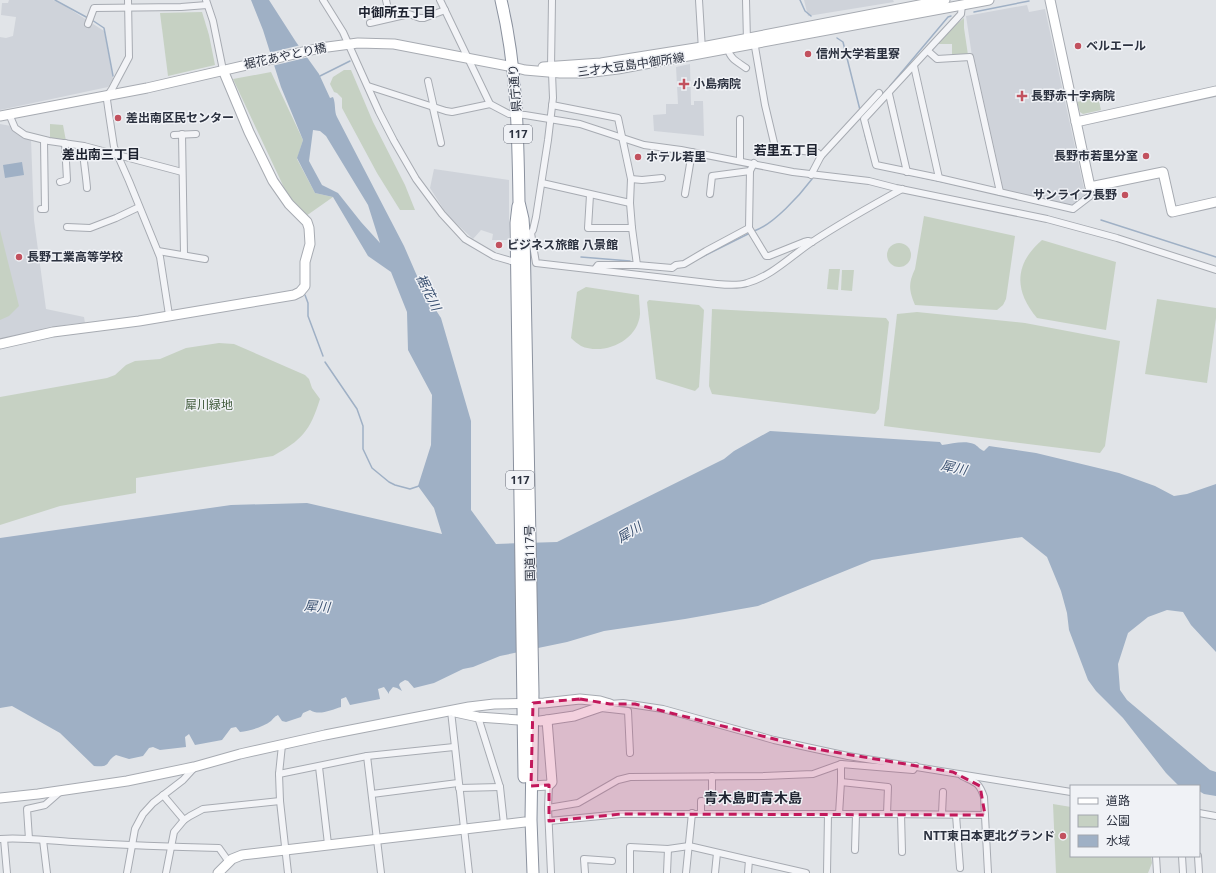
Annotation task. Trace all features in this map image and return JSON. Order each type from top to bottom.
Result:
[{"type":"highway","name":"県庁通り","points":[[502,0],[513,67],[517,115],[520,202],[524,233]]},
{"type":"highway","name":"国道117号","points":[[524,233],[518,265],[533,873]]},
{"type":"highway","name":"国道117号","points":[[526,873],[525,822],[528,698]]},
{"type":"street","points":[[128,0],[129,57],[108,94],[107,100],[114,147],[158,251],[169,315]]},
{"type":"street","points":[[323,0],[368,86],[379,112],[406,162],[442,214],[465,239],[494,256],[518,265]]},
{"type":"street","points":[[386,0],[390,18]]},
{"type":"street","points":[[440,0],[490,104],[509,114],[550,119],[590,127],[644,145],[754,163],[812,175],[869,181],[1047,219],[1117,238],[1216,270]]},
{"type":"street","points":[[552,0],[551,70],[553,98],[535,224],[524,233],[536,263],[717,284],[746,284],[759,279],[857,213],[902,189]]},
{"type":"street","points":[[699,0],[702,50]]},
{"type":"street","points":[[746,0],[750,41],[775,147],[818,153],[821,156]]},
{"type":"street","name":"三才大豆島中御所線","points":[[702,50],[728,49],[750,41],[945,0]]},
{"type":"street","name":"三才大豆島中御所線","points":[[468,58],[513,67],[551,70],[702,50],[989,0]]},
{"type":"street","points":[[962,5],[961,14],[889,94],[864,119],[876,165],[1073,209],[1090,196],[1090,187],[1050,0]]},
{"type":"street","points":[[0,344],[54,332],[132,322],[294,295],[300,292],[305,286],[305,262],[310,244],[307,222],[289,204],[273,181],[249,132],[225,70],[213,21],[206,3],[181,7],[128,9],[94,8],[90,21]]},
{"type":"street","points":[[370,23],[409,14],[424,18],[445,10]]},
{"type":"street","name":"裾花あやとり橋","points":[[0,116],[161,85],[307,50],[346,44],[394,44],[468,58]]},
{"type":"street","points":[[728,49],[731,58],[746,68]]},
{"type":"street","points":[[928,51],[937,59],[970,57],[1000,192]]},
{"type":"street","points":[[914,66],[939,178]]},
{"type":"street","points":[[428,82],[441,143]]},
{"type":"street","points":[[368,86],[434,108],[452,112],[490,104]]},
{"type":"street","points":[[1076,122],[1216,91]]},
{"type":"street","points":[[812,175],[821,156],[879,93]]},
{"type":"street","points":[[889,94],[907,172]]},
{"type":"street","points":[[552,105],[618,118],[631,179],[630,203],[636,265]]},
{"type":"street","points":[[10,114],[15,128],[25,135],[118,154],[182,172]]},
{"type":"street","points":[[740,119],[740,161]]},
{"type":"street","points":[[174,134],[196,134]]},
{"type":"street","points":[[182,134],[184,254]]},
{"type":"street","points":[[44,140],[45,209]]},
{"type":"street","points":[[60,182],[67,180],[65,144]]},
{"type":"street","points":[[82,146],[87,188]]},
{"type":"street","points":[[685,194],[692,152]]},
{"type":"street","points":[[754,163],[750,171],[751,231],[766,256],[804,242],[812,242]]},
{"type":"street","points":[[710,194],[712,176],[750,171]]},
{"type":"street","points":[[1090,187],[1163,172],[1172,212],[1216,202]]},
{"type":"street","points":[[631,179],[642,180],[662,178]]},
{"type":"street","points":[[542,183],[630,203]]},
{"type":"street","points":[[590,195],[588,228],[632,228]]},
{"type":"street","points":[[66,226],[90,228],[139,207]]},
{"type":"street","points":[[595,269],[598,265],[674,266],[684,264],[706,251],[751,231]]},
{"type":"street","points":[[158,251],[184,254],[205,259]]},
{"type":"street","points":[[0,798],[127,781],[194,767],[240,754],[372,725],[430,713],[451,711],[528,698],[580,699],[600,701],[610,704],[629,704],[663,709],[767,738],[810,748],[861,758],[1070,792]]},
{"type":"street","points":[[551,873],[548,808],[549,785],[552,782],[544,720],[574,716],[610,704]]},
{"type":"street","points":[[597,708],[628,711],[630,753]]},
{"type":"street","points":[[451,711],[478,717],[519,720]]},
{"type":"street","points":[[451,711],[458,785],[469,873]]},
{"type":"street","points":[[478,717],[500,787],[504,824]]},
{"type":"street","points":[[282,745],[279,774],[280,801],[288,873]]},
{"type":"street","points":[[279,774],[367,756],[454,747]]},
{"type":"street","points":[[367,756],[381,873]]},
{"type":"street","points":[[548,808],[578,803],[618,780],[630,777],[813,774],[840,764],[913,770],[916,766]]},
{"type":"street","points":[[839,814],[841,782],[840,764]]},
{"type":"street","points":[[127,873],[131,845],[143,814],[162,795],[183,780],[194,767]]},
{"type":"street","points":[[319,767],[328,844]]},
{"type":"street","points":[[953,772],[975,782],[980,786],[984,797],[988,873]]},
{"type":"street","points":[[701,813],[701,801],[712,802],[712,776]]},
{"type":"street","points":[[841,782],[888,787],[887,814]]},
{"type":"street","points":[[372,794],[458,785],[500,787]]},
{"type":"street","points":[[531,786],[549,785]]},
{"type":"street","points":[[29,839],[27,809],[45,805],[61,791]]},
{"type":"street","points":[[942,814],[943,792]]},
{"type":"street","points":[[162,795],[184,820]]},
{"type":"street","points":[[166,873],[174,832],[184,820],[203,809],[280,801]]},
{"type":"street","points":[[549,821],[621,814],[692,813],[985,815]]},
{"type":"street","points":[[686,873],[692,813]]},
{"type":"street","points":[[1200,813],[1216,816]]},
{"type":"street","points":[[827,873],[828,814]]},
{"type":"street","points":[[855,850],[856,814]]},
{"type":"street","points":[[901,814],[902,852]]},
{"type":"street","points":[[956,815],[960,868]]},
{"type":"street","points":[[218,873],[229,862],[242,855],[525,822]]},
{"type":"street","points":[[7,873],[2,839],[219,848],[229,862]]},
{"type":"street","points":[[43,840],[47,873]]},
{"type":"street","points":[[630,873],[630,847],[668,849],[689,846],[785,870],[804,873]]},
{"type":"street","points":[[667,873],[668,849]]},
{"type":"street","points":[[715,873],[717,853]]},
{"type":"street","points":[[1156,857],[1157,873]]},
{"type":"street","points":[[1182,857],[1183,873]]},
{"type":"street","points":[[1198,857],[1199,873]]},
{"type":"street","points":[[585,873],[584,859],[612,861]]},
{"type":"street","points":[[748,873],[749,860]]},
{"type":"highlighted area","points":[[580,699],[610,704],[635,704],[810,748],[953,772],[980,786],[985,815],[621,814],[549,821],[549,785],[531,786],[533,703]]},
{"type":"shaded area","points":[[9,0],[53,0],[104,31],[113,79],[108,87],[0,110],[0,37],[6,38],[13,36],[16,17],[1,15],[2,3],[8,3]]},
{"type":"shaded area","points":[[804,0],[893,0],[894,2],[808,16]]},
{"type":"shaded area","name":"長野赤十字病院","points":[[1027,5],[1029,12],[1045,9],[1085,193],[1084,197],[1076,204],[1069,205],[1005,190],[1001,187],[972,56],[966,16]]},
{"type":"shaded area","name":"小島病院","points":[[690,64],[691,105],[694,105],[694,101],[703,101],[704,136],[654,131],[653,115],[666,114],[666,104],[678,104],[676,67]]},
{"type":"shaded area","name":"長野工業高等学校","points":[[0,124],[11,126],[20,135],[31,139],[34,220],[46,309],[84,317],[85,323],[70,324],[0,339]]},
{"type":"shaded area","points":[[434,169],[509,180],[509,240],[492,240],[493,234],[481,230],[473,239],[448,216],[430,188]]},
{"type":"green space","points":[[202,12],[209,35],[215,65],[168,76],[160,13]]},
{"type":"green space","points":[[964,18],[968,55],[952,57],[952,44],[938,44],[951,29]]},
{"type":"green space","points":[[344,70],[351,70],[373,122],[405,185],[415,210],[400,210],[377,173],[342,108],[342,98],[334,92],[330,84],[333,77]]},
{"type":"green space","points":[[271,72],[303,140],[297,159],[315,193],[333,197],[306,216],[288,196],[233,79]]},
{"type":"green space","points":[[1098,97],[1101,110],[1083,114],[1080,112],[1077,102]]},
{"type":"green space","points":[[50,124],[63,125],[66,141],[50,139]]},
{"type":"green space","points":[[924,216],[1015,236],[1006,299],[1003,305],[997,310],[915,305],[911,295],[910,283],[915,269]]},
{"type":"green space","points":[[0,230],[19,306],[9,316],[0,320]]},
{"type":"green space","points":[[1042,240],[1116,262],[1106,330],[1037,318],[1029,308],[1021,288],[1020,278],[1026,259]]},
{"type":"green space","points":[[899,243],[907,247],[911,255],[907,263],[899,267],[891,263],[887,255],[891,247]]},
{"type":"green space","points":[[829,269],[840,269],[838,290],[827,289]]},
{"type":"green space","points":[[842,270],[854,270],[852,291],[841,290]]},
{"type":"green space","points":[[586,287],[639,295],[640,314],[638,324],[627,339],[609,347],[590,349],[581,346],[571,338],[577,292]]},
{"type":"green space","points":[[1157,299],[1216,308],[1207,383],[1145,374]]},
{"type":"green space","points":[[649,300],[699,305],[704,310],[699,387],[695,391],[656,379],[647,302]]},
{"type":"green space","points":[[712,309],[886,318],[889,322],[879,409],[875,414],[712,394],[709,386]]},
{"type":"green space","points":[[917,312],[1025,323],[1120,341],[1105,446],[1100,453],[884,426],[897,314]]},
{"type":"green space","name":"犀川緑地","points":[[219,343],[234,344],[305,375],[309,379],[312,388],[320,399],[313,419],[304,434],[291,445],[273,456],[136,478],[136,493],[60,506],[0,525],[0,397],[107,378],[115,375],[126,365],[135,361],[160,359],[186,348]]},
{"type":"green space","name":"NTT東日本更北グランド","points":[[1053,804],[1070,807],[1070,857],[1151,857],[1152,863],[1148,873],[1056,873]]},
{"type":"water","name":"犀川","points":[[251,0],[269,0],[319,74],[330,98],[333,97],[337,117],[404,246],[424,292],[441,318],[471,421],[471,510],[496,544],[557,542],[724,459],[734,451],[770,431],[940,442],[942,445],[966,442],[974,444],[984,451],[989,446],[1036,453],[1119,473],[1155,486],[1174,496],[1187,494],[1216,484],[1216,652],[1191,625],[1183,612],[1167,610],[1148,617],[1128,633],[1118,664],[1120,690],[1127,700],[1210,770],[1216,772],[1216,796],[1204,794],[1200,792],[1200,785],[1178,785],[1166,773],[1123,718],[1096,691],[1088,680],[1069,630],[1067,613],[1061,591],[1047,557],[1022,537],[872,560],[758,606],[604,631],[567,642],[500,656],[473,667],[463,669],[434,683],[414,688],[408,681],[405,680],[399,685],[402,691],[393,687],[389,694],[384,687],[378,689],[380,699],[350,705],[346,697],[341,699],[341,707],[333,710],[314,712],[310,710],[303,713],[301,717],[286,722],[282,721],[278,715],[268,723],[248,731],[240,732],[236,727],[231,728],[222,740],[195,745],[189,734],[185,737],[186,747],[160,750],[153,747],[149,748],[143,756],[129,759],[116,755],[103,766],[94,766],[60,733],[12,706],[0,708],[0,538],[231,505],[307,503],[442,534],[434,508],[418,486],[431,445],[432,395],[408,350],[407,312],[391,272],[368,256],[333,197],[315,193],[297,158],[303,140],[281,87],[263,30]],"holes":[[[313,130],[320,131],[326,136],[368,205],[380,243],[338,193],[322,185],[309,161]]]},
{"type":"water","points":[[22,162],[24,175],[5,178],[3,165]]},
{"type":"pier","points":[[301,45],[309,57],[272,66],[268,53]]},
{"type":"waterway","points":[[55,0],[88,18]]},
{"type":"waterway","points":[[800,0],[805,11],[811,16]]},
{"type":"waterway","points":[[974,12],[1029,1]]},
{"type":"waterway","points":[[890,86],[948,17],[951,16]]},
{"type":"waterway","points":[[92,20],[104,28],[113,76]]},
{"type":"waterway","points":[[837,38],[843,42],[860,110]]},
{"type":"waterway","points":[[320,76],[350,61]]},
{"type":"waterway","points":[[867,111],[885,92]]},
{"type":"waterway","points":[[822,159],[853,125]]},
{"type":"waterway","points":[[865,135],[874,167],[971,188]]},
{"type":"waterway","points":[[754,231],[778,216],[801,193],[812,179]]},
{"type":"waterway","points":[[1068,211],[1074,212]]},
{"type":"waterway","points":[[1101,220],[1216,257]]},
{"type":"waterway","points":[[700,258],[750,233]]},
{"type":"waterway","points":[[581,257],[630,261]]},
{"type":"waterway","points":[[305,295],[308,303],[308,316],[323,356]]},
{"type":"waterway","points":[[325,362],[357,409],[363,426],[363,449],[372,468],[395,485],[410,489],[419,486]]},
{"type":"place","name":"ベルエール","points":[[1078,46]]},
{"type":"place","name":"信州大学若里寮","points":[[808,54]]},
{"type":"place","name":"小島病院","points":[[684,84]]},
{"type":"place","name":"長野赤十字病院","points":[[1022,96]]},
{"type":"place","name":"差出南区民センター","points":[[118,118]]},
{"type":"place","name":"長野市若里分室","points":[[1146,156]]},
{"type":"place","name":"ホテル若里","points":[[638,157]]},
{"type":"place","name":"サンライフ長野","points":[[1125,195]]},
{"type":"place","name":"ビジネス旅館 八景館","points":[[499,245]]},
{"type":"place","name":"長野工業高等学校","points":[[19,257]]},
{"type":"place","name":"NTT東日本更北グランド","points":[[1063,836]]},
{"type":"district","name":"中御所五丁目","points":[[397,12]]},
{"type":"district","name":"若里五丁目","points":[[786,150]]},
{"type":"district","name":"差出南三丁目","points":[[101,154]]},
{"type":"district","name":"青木島町青木島","points":[[753,798]]},
{"type":"water label","name":"裾花川","points":[[429,292]]}]
